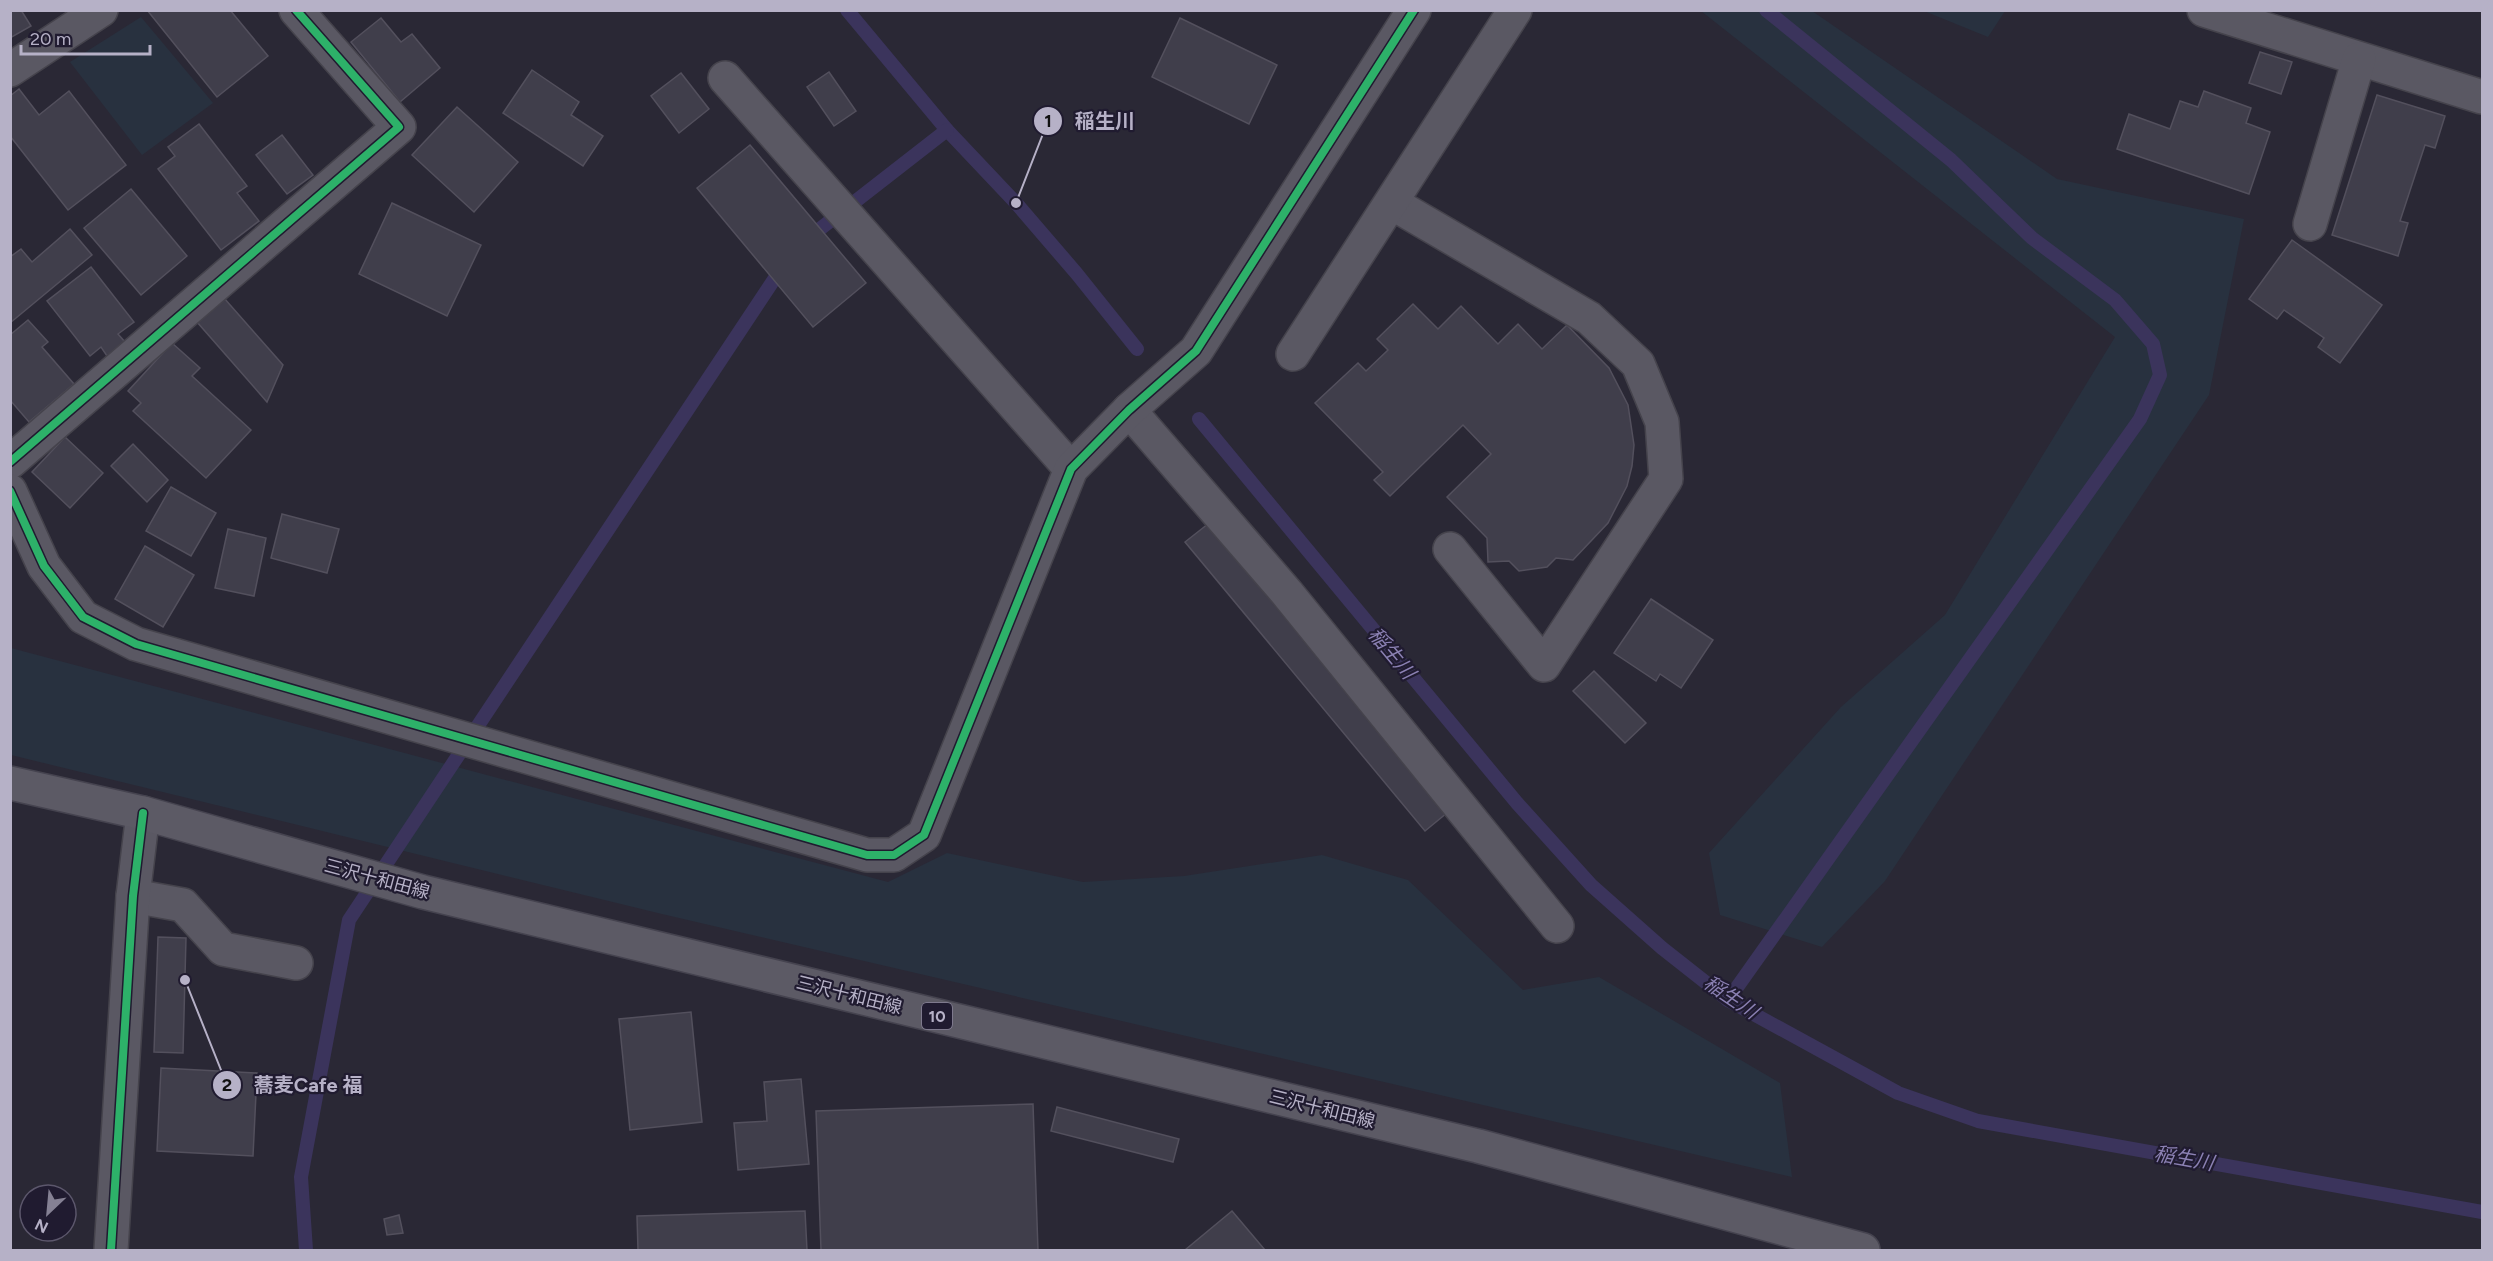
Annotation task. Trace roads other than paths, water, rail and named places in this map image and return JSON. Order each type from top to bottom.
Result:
[{"type":"main road","name":"三沢十和田線","points":[[10,783],[143,813],[423,892],[1478,1146],[1863,1251]]},
{"type":"street","points":[[10,70],[101,10]]},
{"type":"street","points":[[10,462],[399,127],[296,10]]},
{"type":"street","points":[[10,491],[44,566],[83,617],[136,644],[867,855],[894,855],[924,835],[1071,469],[1129,410],[1196,351],[1414,10]]},
{"type":"street","points":[[1293,354],[1515,10]]},
{"type":"street","points":[[2204,10],[2482,97]]},
{"type":"street","points":[[2310,225],[2359,59]]},
{"type":"street","points":[[725,78],[1071,469]]},
{"type":"street","points":[[1392,203],[1588,318],[1638,364],[1662,422],[1666,479],[1544,665],[1450,549]]},
{"type":"street","points":[[1129,410],[1295,602],[1557,926]]},
{"type":"street","points":[[111,1251],[133,896],[143,813]]},
{"type":"street","points":[[133,896],[183,904],[223,949],[296,963]]},
{"type":"waterway","name":"稲生川","points":[[847,10],[947,130],[1016,203],[1077,274],[1137,349]]},
{"type":"waterway","points":[[1728,1000],[2140,419],[2160,375],[2153,344],[2115,300],[2032,238],[1951,160],[1766,10]]},
{"type":"waterway","points":[[807,239],[947,130]]},
{"type":"waterway","points":[[306,1250],[301,1177],[349,920],[783,266]]},
{"type":"waterway","name":"稲生川","points":[[1199,419],[1517,803],[1591,885],[1662,948],[1728,1000],[1898,1093],[1978,1121],[2482,1212]]},
{"type":"place","name":"稲生川","points":[[1016,203]]},
{"type":"place","name":"蕎麦Cafe 福","points":[[185,980]]}]
